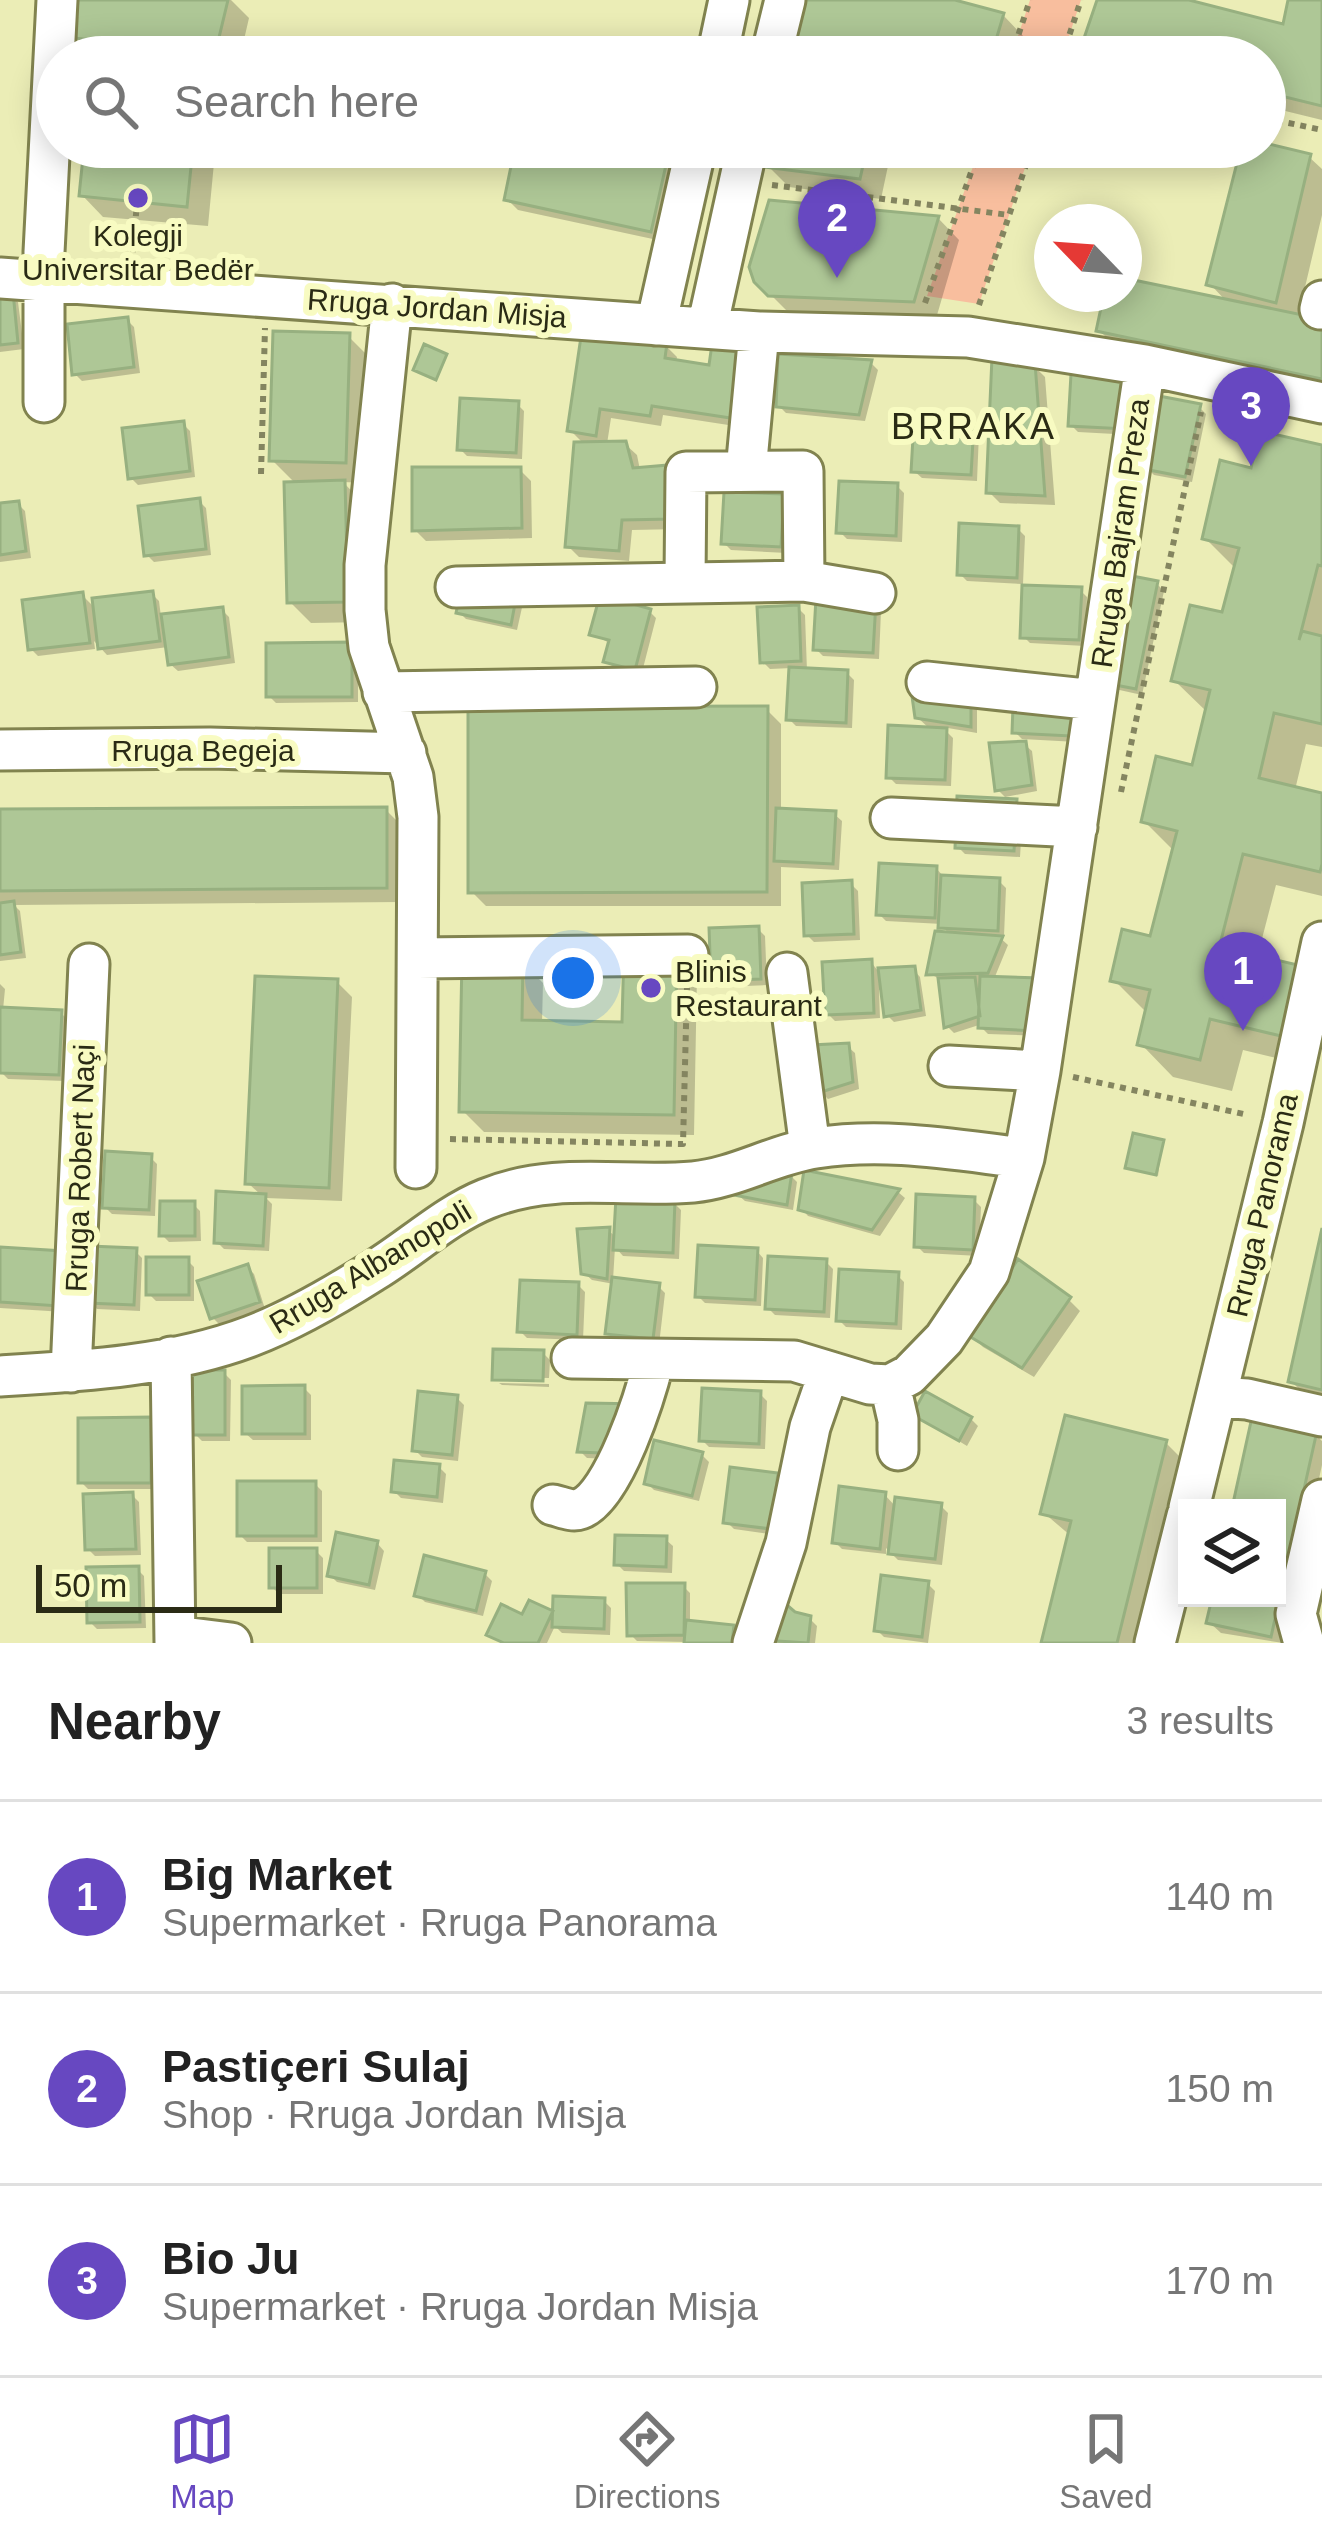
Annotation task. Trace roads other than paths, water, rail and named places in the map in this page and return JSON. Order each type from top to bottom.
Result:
[{"type":"street","points":[[55,36],[57,0]]},
{"type":"street","points":[[721,36],[729,0]]},
{"type":"street","points":[[776,36],[785,0]]},
{"type":"street","points":[[44,402],[49,168]]},
{"type":"street","points":[[656,325],[691,168]]},
{"type":"street","points":[[707,328],[742,168]]},
{"type":"street","name":"Rruga Jordan Misja","points":[[0,278],[759,332],[968,337],[1145,365],[1322,403]]},
{"type":"street","points":[[392,304],[365,565],[369,647],[406,753],[418,817],[416,1168]]},
{"type":"street","points":[[746,471],[759,332]]},
{"type":"street","name":"Rruga Bajram Preza","points":[[890,1384],[929,1358],[989,1272],[1024,1158],[1145,365]]},
{"type":"street","points":[[685,580],[686,472],[802,470],[804,580]]},
{"type":"street","points":[[456,587],[804,580],[875,593]]},
{"type":"street","name":"Rruga Bajram Preza","points":[[927,682],[1095,700]]},
{"type":"street","points":[[383,692],[696,687]]},
{"type":"street","name":"Rruga Begeja","points":[[0,750],[406,753]]},
{"type":"street","points":[[891,818],[1077,827]]},
{"type":"street","points":[[418,958],[688,955]]},
{"type":"street","name":"Rruga Robert Naçi","points":[[70,1372],[88,964]]},
{"type":"street","name":"Rruga Panorama","points":[[1191,1499],[1319,967]]},
{"type":"street","points":[[787,973],[810,1148]]},
{"type":"street","points":[[949,1066],[1040,1071]]},
{"type":"street","name":"Rruga Albanopoli","points":[[0,1376],[70,1372],[171,1357],[254,1335],[372,1272],[482,1200],[517,1188],[555,1181],[695,1182],[810,1148],[903,1144],[1024,1158]]},
{"type":"street","points":[[171,1357],[176,1640],[231,1643]]},
{"type":"street","points":[[572,1358],[794,1361],[870,1384],[890,1384],[898,1420],[898,1450]]},
{"type":"street","points":[[553,1505],[574,1511],[585,1508],[611,1474],[630,1437],[655,1360]]},
{"type":"street","points":[[753,1643],[786,1543],[810,1427],[829,1372]]},
{"type":"street","points":[[1217,1397],[1322,1416]]},
{"type":"street","points":[[1304,1643],[1296,1614],[1322,1500]]},
{"type":"street","name":"Rruga Panorama","points":[[1155,1643],[1178,1552]]},
{"type":"place","name":"Kolegji Universitar Bedër","points":[[138,198]]},
{"type":"place","name":"Pastiçeri Sulaj","points":[[837,278]]},
{"type":"place","name":"Bio Ju","points":[[1251,466]]},
{"type":"place","name":"Blinis Restaurant","points":[[651,988]]},
{"type":"place","name":"Big Market","points":[[1243,1031]]},
{"type":"district","name":"BRRAKA","points":[[974,426]]}]
